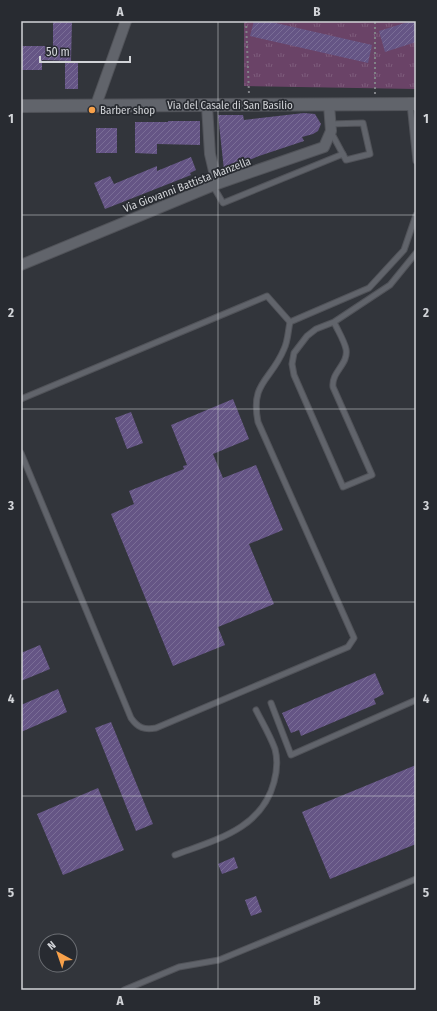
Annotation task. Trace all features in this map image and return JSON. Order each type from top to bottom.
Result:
[{"type":"street","points":[[96,105],[126,21]]},
{"type":"street","name":"Via del Casale di San Basilio","points":[[21,106],[413,104]]},
{"type":"street","points":[[329,105],[330,128]]},
{"type":"street","points":[[207,106],[210,154],[215,185]]},
{"type":"street","name":"Via Giovanni Battista Manzella","points":[[21,265],[215,185],[324,147],[330,128]]},
{"type":"lane","points":[[413,104],[416,162]]},
{"type":"lane","points":[[363,123],[370,154],[346,160],[343,154],[330,128],[363,123]]},
{"type":"lane","points":[[215,185],[223,203],[343,154]]},
{"type":"lane","points":[[290,322],[369,288],[404,250],[416,215]]},
{"type":"lane","points":[[334,322],[346,350],[343,363],[332,380],[333,386],[372,475],[343,487],[294,375],[292,364],[294,354],[307,336],[316,329],[334,322],[390,285],[416,253]]},
{"type":"lane","points":[[21,399],[267,296],[290,322]]},
{"type":"lane","points":[[21,453],[131,718],[136,725],[142,728],[156,728],[348,646],[354,638],[258,422],[255,406],[257,393],[284,349],[290,322]]},
{"type":"lane","points":[[271,703],[291,755],[416,700]]},
{"type":"lane","points":[[175,855],[232,834],[255,817],[269,798],[277,767],[275,749],[256,710]]},
{"type":"lane","points":[[124,990],[179,967],[219,960],[416,879]]},
{"type":"path","points":[[246,21],[249,95]]},
{"type":"path","points":[[375,21],[375,94]]},
{"type":"green space","points":[[244,21],[416,21],[416,89],[244,86]]},
{"type":"building","points":[[53,21],[72,21],[71,61],[42,60],[42,70],[21,70],[21,46],[53,46]]},
{"type":"building","points":[[254,21],[267,21],[372,45],[368,63],[250,36]]},
{"type":"building","points":[[411,21],[416,21],[416,42],[385,52],[379,31]]},
{"type":"building","points":[[65,61],[78,61],[78,89],[65,89]]},
{"type":"building","points":[[304,113],[315,114],[321,124],[318,131],[302,137],[304,141],[259,156],[224,170],[218,115],[243,115],[244,120]]},
{"type":"building","points":[[200,121],[200,145],[157,144],[157,154],[135,153],[135,122]]},
{"type":"building","points":[[96,128],[117,128],[117,153],[96,153]]},
{"type":"building","points":[[191,157],[196,170],[190,173],[191,175],[105,209],[94,183],[110,176],[114,184],[157,166],[157,171]]},
{"type":"building","points":[[233,399],[249,439],[213,454],[223,478],[256,465],[283,530],[249,544],[274,604],[218,627],[225,645],[173,666],[111,514],[134,504],[129,491],[184,469],[183,466],[187,465],[171,425]]},
{"type":"building","points":[[131,412],[143,443],[127,449],[115,418]]},
{"type":"building","points":[[40,645],[50,669],[21,681],[21,653]]},
{"type":"building","points":[[375,673],[384,694],[374,699],[376,704],[301,736],[299,730],[291,733],[282,713]]},
{"type":"building","points":[[58,689],[67,712],[21,732],[21,705]]},
{"type":"building","points":[[111,722],[153,824],[136,831],[95,728]]},
{"type":"building","points":[[416,765],[416,844],[330,879],[302,812]]},
{"type":"building","points":[[98,788],[124,850],[63,875],[37,814]]},
{"type":"building","points":[[234,857],[238,868],[222,874],[218,864]]},
{"type":"building","points":[[256,896],[262,912],[251,916],[245,900]]},
{"type":"place","name":"Barber shop","points":[[92,110]]}]
